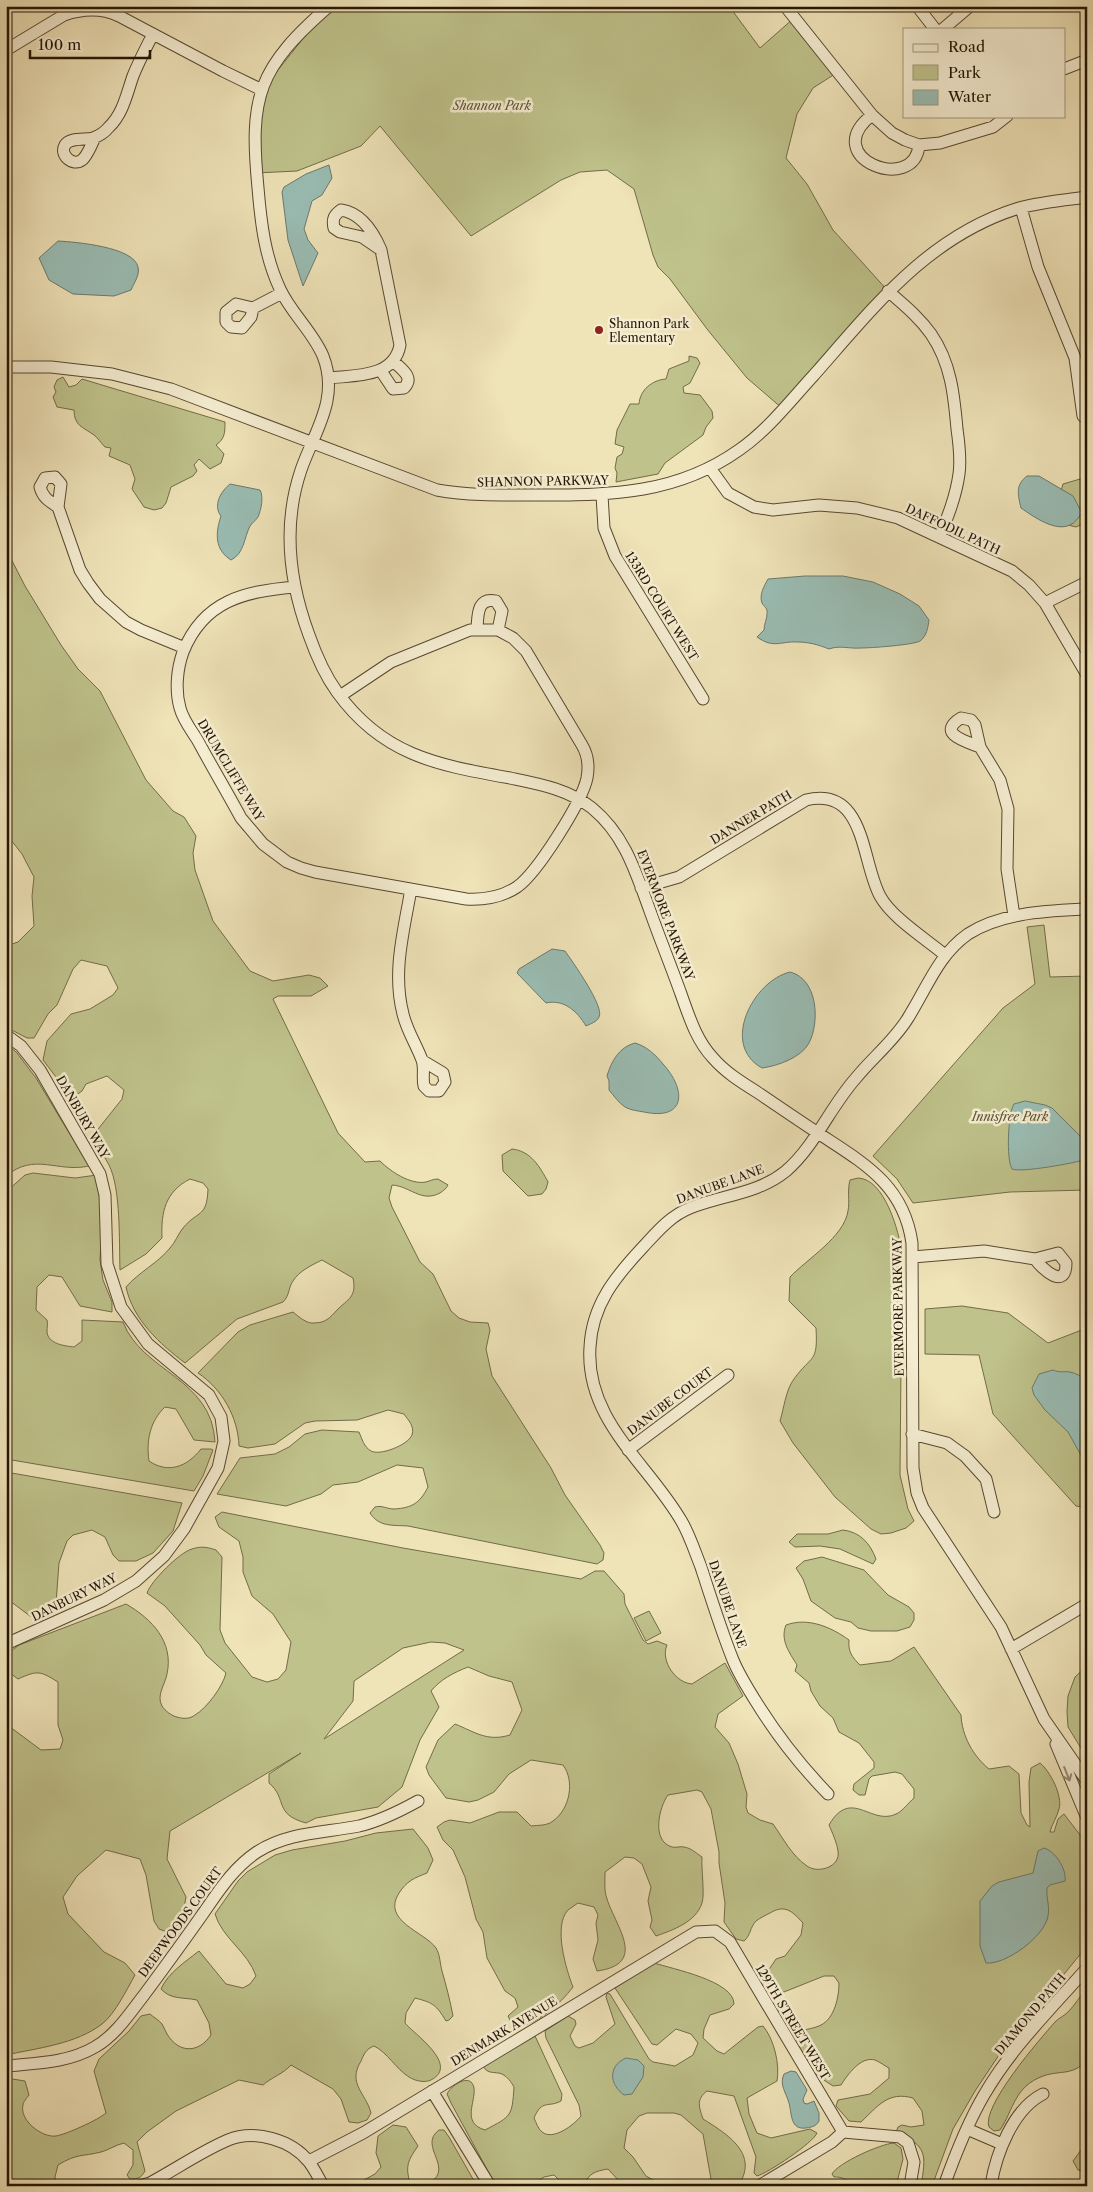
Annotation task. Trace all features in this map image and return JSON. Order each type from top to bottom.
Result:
[{"type":"street","points":[[784,6],[872,115],[892,133],[919,145],[940,143],[962,138],[993,127],[1002,118]]},
{"type":"street","points":[[916,6],[934,28]]},
{"type":"street","points":[[944,28],[970,6]]},
{"type":"street","name":"EVERMORE PARKWAY","points":[[328,7],[284,49],[272,68],[262,90],[257,108],[254,143],[261,228],[270,266],[282,293],[320,349],[329,378],[328,400],[324,416],[301,471],[292,513],[289,544],[294,587],[302,617],[318,658],[328,679],[353,712],[378,734],[408,753],[442,766],[547,786],[579,799],[596,812],[618,836],[629,855],[692,1024],[710,1055],[729,1074],[874,1171],[897,1198],[911,1235],[913,1257],[913,1477],[922,1508],[1001,1627],[1050,1729],[1087,1818]]},
{"type":"street","points":[[6,50],[56,19],[74,12],[93,10],[111,12],[239,80],[262,90]]},
{"type":"street","points":[[95,137],[114,122],[153,34]]},
{"type":"street","points":[[1066,68],[1087,60]]},
{"type":"street","points":[[872,115],[866,120],[857,135],[858,151],[866,162],[883,168],[898,168],[912,162],[916,157],[919,145]]},
{"type":"street","name":"SHANNON PARKWAY","points":[[6,367],[51,367],[112,374],[171,389],[437,490],[469,495],[602,495],[658,488],[710,468],[739,450],[769,426],[888,291],[920,261],[959,235],[994,217],[1052,201],[1087,197]]},
{"type":"street","points":[[1021,208],[1038,267],[1075,358],[1083,416]]},
{"type":"street","points":[[329,378],[381,371],[393,361],[399,352],[400,345],[381,250]]},
{"type":"street","points":[[888,291],[916,316],[932,335],[945,359],[953,386],[959,446],[959,473],[952,506],[940,536]]},
{"type":"street","points":[[253,308],[282,293]]},
{"type":"street","points":[[381,371],[393,389],[404,388],[408,376],[393,361]]},
{"type":"street","name":"DAFFODIL PATH","points":[[710,468],[728,493],[754,508],[773,510],[819,505],[857,508],[898,518],[1012,571],[1029,585],[1045,603],[1087,675]]},
{"type":"street","name":"133RD COURT WEST","points":[[602,495],[604,528],[614,556],[703,699]]},
{"type":"street","points":[[58,507],[80,570],[100,599],[126,622],[185,648]]},
{"type":"street","points":[[1045,603],[1087,582]]},
{"type":"street","name":"DRUMCLIFFE WAY","points":[[294,587],[244,595],[222,604],[196,626],[185,648],[178,672],[180,709],[242,818],[263,844],[287,862],[315,872],[479,900],[505,893],[517,887],[535,871],[579,799],[587,780],[588,761],[582,745],[526,651],[513,638],[498,630]]},
{"type":"street","points":[[340,696],[398,658],[477,628],[498,630],[502,611],[496,601],[483,602],[479,607],[477,628]]},
{"type":"street","points":[[980,747],[1000,780],[1008,809],[1007,868],[1014,916]]},
{"type":"street","name":"DANNER PATH","points":[[642,888],[679,877],[806,800],[829,799],[846,807],[854,818],[873,879],[880,896],[889,909],[945,955]]},
{"type":"street","points":[[412,889],[399,957],[399,983],[402,1013],[406,1026],[423,1061]]},
{"type":"street","name":"DANUBE LANE","points":[[828,1794],[783,1744],[745,1684],[734,1663],[692,1543],[682,1521],[628,1450],[604,1414],[595,1393],[591,1372],[590,1349],[599,1305],[609,1286],[657,1231],[671,1219],[694,1207],[755,1189],[772,1180],[794,1163],[856,1078],[900,1030],[945,955],[959,941],[992,922],[1014,916],[1087,909]]},
{"type":"street","name":"DANBURY WAY","points":[[6,1035],[21,1046],[40,1070],[100,1174],[105,1195],[107,1264],[121,1308],[148,1344],[210,1395],[221,1417],[224,1441],[218,1468],[184,1529],[164,1556],[136,1581],[104,1600],[6,1644]]},
{"type":"street","points":[[913,1257],[984,1251],[1035,1259]]},
{"type":"street","name":"DANUBE COURT","points":[[628,1450],[728,1375]]},
{"type":"street","points":[[912,1434],[947,1443],[965,1456],[986,1479],[994,1512]]},
{"type":"street","points":[[1011,1649],[1087,1604]]},
{"type":"street","name":"EVERMORE PARKWAY","points":[[1050,1729],[1087,1781]]},
{"type":"street","name":"DEEPWOODS COURT","points":[[6,2066],[58,2061],[94,2048],[108,2038],[120,2026],[173,1956],[232,1874],[268,1845],[287,1838],[360,1826],[394,1814],[418,1801]]},
{"type":"street","name":"DENMARK AVENUE","points":[[308,2161],[363,2133],[696,1932],[715,1931]]},
{"type":"street","name":"129TH STREET WEST","points":[[715,1931],[730,1942],[843,2132]]},
{"type":"street","name":"DIAMOND PATH","points":[[944,2186],[966,2128],[984,2094],[1013,2052],[1087,1968]]},
{"type":"street","points":[[432,2091],[490,2186]]},
{"type":"street","points":[[991,2186],[994,2164],[1002,2144],[1025,2106],[1043,2094]]},
{"type":"street","points":[[966,2128],[1002,2144]]},
{"type":"street","points":[[759,2186],[832,2142],[843,2132],[900,2138],[908,2143],[914,2162],[910,2186]]},
{"type":"street","points":[[139,2186],[150,2183],[230,2139],[251,2135],[273,2138],[292,2147],[308,2161],[323,2186]]},
{"type":"green space","name":"Shannon Park","points":[[329,6],[729,6],[760,48],[794,18],[838,72],[813,88],[797,114],[786,158],[807,184],[833,230],[888,291],[783,409],[747,378],[670,279],[658,267],[634,189],[607,170],[580,172],[561,180],[471,236],[380,126],[361,146],[297,171],[256,173],[262,90]]},
{"type":"green space","points":[[689,356],[697,358],[700,363],[690,383],[683,387],[684,393],[700,395],[712,411],[713,418],[703,435],[665,463],[658,474],[616,482],[617,473],[615,468],[617,457],[622,454],[624,447],[615,444],[617,430],[630,404],[639,404],[644,390],[656,381],[666,379],[669,369],[689,361]]},
{"type":"green space","points":[[63,377],[69,387],[76,385],[82,379],[225,422],[224,435],[216,445],[224,454],[221,463],[210,469],[199,459],[194,465],[197,471],[193,476],[171,487],[166,503],[162,508],[154,510],[144,507],[132,489],[135,479],[130,465],[109,456],[111,448],[105,447],[95,436],[77,423],[74,410],[57,407],[53,397],[56,392],[54,387],[57,380]]},
{"type":"green space","points":[[1087,477],[1087,522],[1076,527],[1068,525],[1058,501],[1063,484]]},
{"type":"green space","points":[[6,549],[25,586],[61,645],[78,669],[100,691],[146,780],[173,811],[184,817],[196,836],[193,853],[195,870],[213,921],[250,971],[273,981],[309,975],[320,978],[328,986],[311,996],[278,996],[273,999],[338,1133],[365,1162],[380,1161],[395,1173],[414,1182],[438,1179],[448,1185],[440,1193],[427,1196],[392,1185],[389,1198],[420,1262],[433,1274],[451,1311],[459,1318],[470,1322],[488,1323],[490,1330],[486,1349],[492,1376],[551,1468],[565,1495],[600,1545],[604,1553],[603,1560],[597,1564],[377,1521],[370,1513],[375,1507],[380,1506],[394,1509],[411,1506],[422,1497],[428,1487],[423,1468],[397,1465],[358,1482],[333,1485],[321,1494],[286,1506],[217,1494],[240,1458],[275,1454],[289,1447],[305,1434],[322,1430],[359,1432],[364,1443],[371,1451],[381,1452],[400,1446],[409,1439],[413,1429],[404,1414],[388,1410],[357,1420],[305,1423],[275,1444],[248,1448],[239,1446],[236,1425],[227,1405],[214,1387],[198,1373],[238,1332],[250,1325],[293,1312],[303,1320],[311,1323],[327,1320],[351,1297],[354,1284],[353,1278],[322,1260],[296,1277],[283,1302],[237,1319],[185,1363],[157,1339],[141,1321],[135,1310],[126,1287],[165,1253],[188,1222],[201,1213],[206,1205],[208,1189],[203,1183],[190,1179],[175,1190],[164,1211],[162,1238],[146,1254],[120,1270],[119,1216],[116,1187],[109,1165],[91,1138],[122,1099],[124,1090],[107,1076],[86,1084],[82,1091],[72,1098],[43,1060],[47,1041],[71,1014],[90,1009],[113,995],[118,988],[107,966],[81,960],[73,969],[57,1005],[48,1014],[34,1038],[27,1038],[6,1027],[6,946],[18,942],[34,926],[32,896],[34,877],[22,854],[11,840],[6,840]]},
{"type":"green space","name":"Innisfree Park","points":[[1044,925],[1050,977],[1087,976],[1087,1190],[1010,1192],[913,1203],[897,1179],[873,1156],[1003,1008],[1035,984],[1027,927]]},
{"type":"green space","points":[[6,1043],[17,1053],[36,1078],[89,1166],[27,1165],[6,1176]]},
{"type":"green space","points":[[512,1149],[519,1150],[530,1156],[542,1171],[548,1182],[542,1194],[528,1196],[503,1171],[502,1155]]},
{"type":"green space","points":[[33,1173],[75,1178],[97,1175],[102,1219],[100,1260],[103,1280],[112,1302],[112,1312],[80,1306],[62,1277],[49,1275],[37,1287],[36,1310],[47,1320],[48,1336],[57,1344],[74,1347],[82,1341],[82,1320],[123,1322],[132,1339],[145,1353],[190,1389],[202,1403],[211,1421],[215,1442],[194,1440],[176,1409],[165,1407],[156,1419],[150,1432],[148,1454],[149,1461],[156,1465],[170,1468],[177,1467],[190,1460],[201,1449],[213,1450],[203,1476],[194,1491],[6,1459],[6,1192],[25,1175]]},
{"type":"green space","points":[[858,1178],[868,1181],[876,1187],[883,1197],[894,1220],[902,1253],[900,1475],[908,1509],[914,1521],[906,1528],[881,1534],[871,1529],[835,1497],[793,1443],[780,1421],[791,1383],[812,1358],[816,1348],[816,1328],[789,1301],[790,1277],[840,1230],[848,1211],[850,1180]]},
{"type":"green space","points":[[962,1306],[1008,1313],[1048,1343],[1087,1328],[1087,1514],[1083,1507],[1076,1506],[993,1414],[979,1355],[925,1354],[925,1309]]},
{"type":"green space","points":[[6,1472],[182,1503],[173,1531],[153,1553],[136,1561],[119,1561],[113,1555],[105,1537],[92,1530],[73,1535],[67,1541],[59,1563],[56,1603],[43,1619],[34,1619],[6,1598]]},
{"type":"green space","points":[[222,1512],[403,1548],[581,1579],[595,1571],[604,1571],[624,1594],[625,1604],[643,1640],[648,1644],[657,1641],[667,1645],[665,1651],[668,1664],[680,1680],[692,1684],[725,1663],[743,1696],[718,1714],[715,1727],[729,1743],[738,1764],[747,1794],[746,1807],[748,1813],[760,1820],[773,1824],[797,1857],[812,1868],[828,1868],[838,1857],[829,1825],[837,1814],[845,1809],[853,1808],[878,1815],[896,1814],[914,1798],[914,1789],[902,1774],[895,1772],[872,1776],[869,1779],[865,1795],[859,1795],[853,1790],[854,1784],[874,1768],[874,1762],[859,1743],[839,1732],[833,1718],[820,1706],[811,1691],[809,1683],[795,1671],[797,1665],[788,1651],[784,1636],[786,1625],[803,1622],[827,1627],[835,1631],[849,1640],[851,1654],[860,1665],[891,1661],[914,1647],[961,1715],[966,1738],[973,1752],[989,1769],[1009,1766],[1019,1774],[1021,1813],[1030,1827],[1029,1782],[1031,1768],[1040,1763],[1051,1778],[1059,1797],[1059,1809],[1050,1832],[1054,1832],[1058,1819],[1064,1814],[1087,1844],[1087,1946],[1003,2049],[975,2091],[953,2129],[932,2186],[921,2186],[924,2159],[919,2147],[896,2132],[898,2127],[902,2125],[911,2127],[924,2125],[922,2111],[913,2098],[904,2096],[890,2098],[884,2101],[861,2122],[849,2121],[836,2106],[838,2100],[870,2094],[889,2078],[889,2068],[870,2059],[860,2063],[851,2071],[841,2085],[833,2086],[816,2075],[796,2045],[799,2034],[804,2030],[821,2025],[830,2017],[837,2000],[839,1983],[834,1976],[824,1976],[781,1992],[766,1980],[764,1977],[776,1959],[785,1956],[801,1935],[803,1923],[788,1910],[775,1910],[756,1921],[744,1941],[736,1939],[724,1922],[725,1903],[719,1852],[711,1809],[702,1792],[697,1790],[668,1795],[660,1815],[659,1831],[665,1844],[672,1847],[689,1848],[702,1857],[703,1899],[699,1910],[683,1924],[656,1936],[650,1927],[652,1920],[648,1901],[651,1887],[642,1864],[634,1858],[625,1857],[605,1872],[606,1896],[624,1943],[625,1953],[621,1961],[612,1967],[597,1971],[593,1959],[598,1940],[596,1923],[598,1915],[594,1907],[578,1903],[568,1910],[561,1926],[562,1948],[573,1987],[554,2007],[539,2019],[530,2023],[513,2026],[508,2016],[518,2007],[515,1998],[505,1991],[487,1958],[483,1932],[476,1919],[465,1877],[453,1850],[443,1840],[437,1827],[450,1820],[470,1823],[499,1812],[517,1812],[531,1826],[548,1824],[559,1816],[567,1802],[570,1787],[569,1779],[563,1765],[531,1760],[509,1774],[494,1792],[478,1800],[469,1802],[446,1798],[429,1775],[426,1767],[438,1740],[455,1724],[488,1737],[510,1735],[522,1710],[512,1682],[489,1676],[468,1667],[448,1677],[431,1691],[439,1707],[420,1740],[402,1787],[378,1807],[316,1818],[306,1823],[289,1815],[282,1806],[275,1789],[269,1783],[269,1774],[301,1753],[170,1831],[167,1859],[186,1897],[181,1923],[167,1932],[159,1929],[154,1921],[146,1875],[140,1859],[106,1850],[77,1876],[63,1897],[68,1914],[104,1952],[125,1963],[135,1975],[112,2014],[92,2031],[69,2041],[6,2055],[6,1724],[41,1750],[60,1749],[63,1740],[58,1725],[58,1682],[39,1673],[30,1674],[18,1679],[6,1670],[6,1655],[19,1645],[126,1604],[152,1624],[164,1642],[168,1662],[167,1674],[160,1694],[162,1706],[175,1716],[189,1718],[193,1716],[200,1712],[214,1696],[222,1684],[226,1673],[206,1655],[200,1645],[165,1606],[147,1593],[160,1575],[180,1555],[198,1547],[204,1547],[216,1550],[222,1557],[220,1630],[225,1643],[252,1677],[267,1682],[278,1679],[286,1670],[291,1642],[273,1614],[252,1596],[243,1572],[243,1557],[239,1541],[219,1527],[215,1517]],"holes":[[[431,1642],[445,1643],[464,1650],[324,1739],[353,1701],[354,1681],[403,1648]]]},
{"type":"green space","points":[[843,1530],[854,1533],[864,1539],[876,1559],[873,1564],[840,1549],[820,1546],[795,1547],[789,1542],[797,1534],[828,1534]]},
{"type":"green space","points":[[822,1557],[864,1570],[888,1595],[909,1607],[914,1613],[914,1620],[910,1627],[897,1631],[871,1631],[858,1628],[851,1622],[835,1618],[811,1601],[803,1579],[796,1568],[804,1561]]},
{"type":"green space","points":[[649,1611],[661,1633],[646,1641],[634,1618]]},
{"type":"green space","points":[[1087,1666],[1087,1758],[1068,1727],[1067,1712],[1068,1696],[1075,1677]]},
{"type":"green space","points":[[413,1829],[428,1848],[433,1860],[427,1873],[411,1880],[399,1893],[395,1903],[396,1911],[407,1925],[431,1942],[436,1948],[453,2016],[446,2021],[434,2005],[415,1998],[406,2013],[405,2023],[425,2042],[438,2058],[439,2074],[429,2081],[414,2080],[404,2074],[379,2049],[374,2046],[371,2047],[363,2056],[356,2076],[359,2088],[371,2113],[367,2120],[358,2123],[349,2122],[341,2099],[333,2089],[291,2065],[263,2085],[239,2080],[176,2111],[147,2132],[137,2142],[145,2171],[139,2178],[130,2179],[127,2175],[133,2165],[133,2150],[124,2143],[101,2152],[75,2157],[58,2165],[55,2177],[56,2186],[6,2186],[6,2078],[25,2081],[29,2095],[23,2104],[24,2116],[33,2127],[44,2134],[50,2136],[61,2135],[102,2116],[106,2113],[94,2071],[99,2059],[129,2031],[141,2016],[150,2014],[162,2024],[172,2041],[183,2048],[195,2048],[206,2041],[211,2035],[209,2023],[197,2000],[173,1997],[161,1989],[177,1968],[199,1951],[226,1984],[243,1988],[250,1984],[256,1976],[247,1960],[218,1923],[215,1914],[238,1881],[247,1872],[275,1855],[292,1850],[345,1841],[376,1833]]},
{"type":"green space","points":[[654,1963],[701,1977],[724,1989],[731,1996],[734,2004],[729,2009],[710,2015],[704,2029],[703,2038],[717,2051],[724,2054],[758,2027],[763,2026],[767,2031],[775,2052],[778,2074],[777,2081],[747,2098],[749,2114],[757,2133],[771,2138],[810,2129],[817,2133],[814,2138],[790,2157],[757,2176],[754,2173],[756,2157],[734,2096],[707,2091],[701,2097],[699,2104],[703,2119],[730,2138],[743,2155],[745,2164],[744,2175],[738,2186],[709,2186],[711,2179],[703,2134],[681,2115],[674,2113],[647,2113],[639,2116],[627,2130],[624,2148],[633,2157],[646,2176],[664,2186],[622,2186],[608,2169],[593,2173],[584,2186],[563,2186],[554,2175],[544,2177],[531,2186],[496,2186],[451,2103],[447,2094],[449,2091],[452,2087],[465,2080],[472,2083],[474,2094],[471,2112],[473,2122],[478,2127],[485,2130],[506,2118],[511,2110],[514,2087],[504,2075],[489,2072],[483,2066],[535,2036],[562,2094],[561,2101],[543,2106],[534,2118],[542,2132],[552,2135],[563,2131],[574,2124],[581,2116],[579,2105],[546,2038],[545,2031],[568,2016],[575,2020],[576,2024],[570,2036],[575,2046],[579,2048],[593,2043],[615,2024],[606,1997],[607,1993],[610,1994],[649,2059],[653,2062],[675,2066],[693,2055],[698,2043],[691,2034],[676,2029],[657,2045],[652,2044],[615,1988]]},
{"type":"green space","points":[[1087,1988],[1087,2061],[1076,2069],[1043,2076],[1026,2086],[1020,2092],[1000,2130],[994,2131],[989,2127],[989,2117],[1002,2089],[1037,2043],[1055,2022],[1071,2009]]},
{"type":"green space","points":[[393,2125],[406,2127],[418,2146],[410,2159],[408,2172],[410,2183],[418,2186],[382,2186],[378,2181],[370,2181],[366,2186],[353,2186],[375,2174],[381,2167],[376,2153],[378,2136]]},
{"type":"green space","points":[[439,2130],[444,2130],[449,2137],[477,2186],[424,2186],[434,2180],[438,2173],[439,2166],[432,2144],[433,2137]]},
{"type":"green space","points":[[1087,2142],[1087,2172],[1078,2170],[1073,2161]]},
{"type":"green space","points":[[894,2143],[901,2148],[903,2159],[896,2186],[859,2183],[834,2177],[832,2174],[842,2165],[860,2155]]},
{"type":"water","points":[[329,165],[332,178],[322,195],[312,201],[304,229],[308,240],[318,253],[303,286],[288,240],[282,192],[284,187],[306,174]]},
{"type":"water","points":[[58,241],[116,250],[134,260],[138,267],[138,273],[131,290],[114,296],[73,294],[49,280],[39,258]]},
{"type":"water","points":[[1027,476],[1039,476],[1073,496],[1082,513],[1077,520],[1064,527],[1058,527],[1045,523],[1021,508],[1018,491],[1023,479]]},
{"type":"water","points":[[230,484],[260,490],[262,500],[258,517],[250,526],[239,554],[231,560],[219,546],[217,535],[221,516],[218,508],[219,499],[223,491]]},
{"type":"water","points":[[805,576],[843,576],[873,582],[900,594],[919,606],[929,620],[926,634],[920,641],[909,644],[829,649],[802,642],[773,644],[757,637],[764,630],[767,618],[767,610],[762,603],[761,597],[768,579]]},
{"type":"water","points":[[552,949],[565,951],[593,994],[600,1012],[598,1019],[593,1023],[586,1026],[569,1007],[559,1003],[546,1003],[517,973],[519,969]]},
{"type":"water","points":[[790,972],[799,976],[811,992],[814,1002],[815,1024],[809,1043],[800,1053],[781,1063],[762,1068],[750,1058],[743,1045],[746,1015],[754,1000],[764,988],[776,978]]},
{"type":"water","points":[[635,1043],[657,1057],[676,1083],[678,1101],[675,1107],[668,1112],[658,1114],[629,1109],[621,1104],[609,1090],[607,1076],[613,1060],[624,1048]]},
{"type":"water","points":[[1025,1101],[1052,1108],[1087,1143],[1087,1159],[1036,1169],[1012,1169],[1008,1146],[1010,1117],[1014,1104]]},
{"type":"water","points":[[1053,1370],[1072,1373],[1087,1379],[1087,1466],[1068,1432],[1045,1410],[1034,1395],[1032,1388],[1039,1374]]},
{"type":"water","points":[[1044,1848],[1056,1857],[1062,1866],[1065,1876],[1065,1881],[1050,1885],[1047,1888],[1048,1916],[1045,1924],[1032,1940],[1014,1954],[1004,1959],[986,1963],[980,1946],[980,1901],[992,1886],[999,1882],[1033,1873],[1038,1851]]},
{"type":"water","points":[[626,2058],[638,2060],[644,2066],[643,2077],[632,2094],[624,2095],[615,2086],[613,2075],[616,2066]]},
{"type":"water","points":[[791,2071],[796,2072],[807,2090],[803,2099],[804,2103],[807,2104],[814,2101],[819,2113],[819,2121],[812,2127],[801,2128],[794,2124],[782,2082],[784,2074]]},
{"type":"place","name":"Shannon Park Elementary","points":[[599,330]]}]
